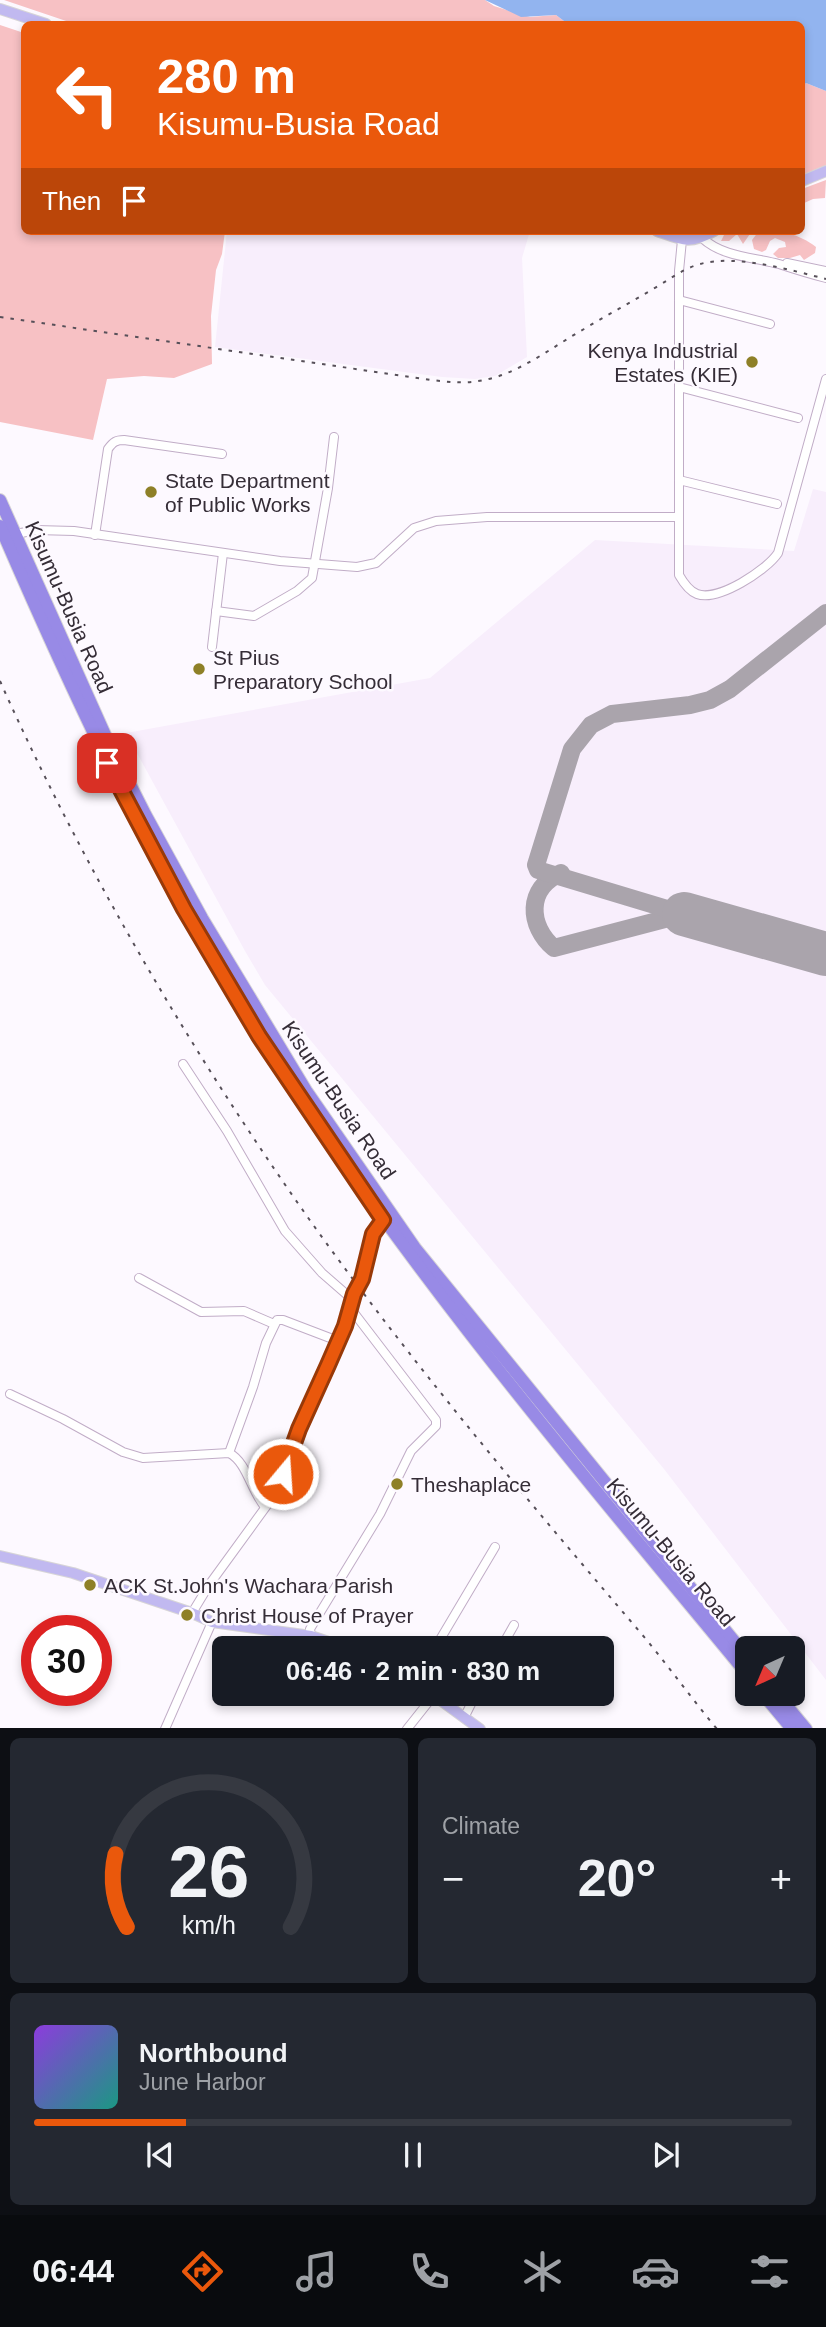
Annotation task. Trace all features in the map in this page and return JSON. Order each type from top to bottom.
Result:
[{"type":"highway","name":"Kisumu-Busia Road","points":[[0,500],[69,658],[140,803],[208,929],[307,1092],[415,1248],[735,1642]]},
{"type":"highway","name":"Kisumu-Busia Road","points":[[0,526],[95,739],[176,893],[259,1036],[383,1220],[546,1432],[735,1660]]},
{"type":"highway","points":[[774,1706],[792,1728]]},
{"type":"highway","points":[[788,1706],[806,1728]]},
{"type":"main road","points":[[0,9],[37,21]]},
{"type":"main road","points":[[805,180],[826,171]]},
{"type":"main road","points":[[668,235],[695,241],[707,235]]},
{"type":"main road","points":[[0,1556],[73,1573],[212,1622],[311,1636]]},
{"type":"main road","points":[[450,1706],[479,1728]]},
{"type":"street","points":[[702,238],[722,251],[826,278]]},
{"type":"street","points":[[682,240],[679,300],[679,575],[685,586],[696,594],[719,594],[773,561],[778,553],[826,379]]},
{"type":"street","points":[[778,264],[796,264],[826,271]]},
{"type":"street","points":[[679,300],[771,324]]},
{"type":"street","points":[[679,387],[798,418]]},
{"type":"street","points":[[216,611],[249,617],[261,614],[312,578],[334,437]]},
{"type":"street","points":[[95,535],[108,449],[112,443],[124,440],[222,453]]},
{"type":"street","points":[[679,480],[777,504]]},
{"type":"street","points":[[16,534],[55,530],[223,554],[357,567],[376,563],[414,528],[436,521],[487,517],[678,517]]},
{"type":"street","points":[[212,647],[223,554]]},
{"type":"street","points":[[183,1065],[227,1131],[285,1231],[352,1304],[436,1420],[436,1426],[411,1451],[380,1514],[310,1629],[311,1636]]},
{"type":"street","points":[[192,1613],[273,1497],[362,1279],[373,1234],[383,1220]]},
{"type":"street","points":[[139,1278],[201,1312],[244,1311],[274,1324]]},
{"type":"street","points":[[229,1453],[253,1387],[257,1366],[277,1320],[338,1341]]},
{"type":"street","points":[[10,1394],[123,1452],[143,1458],[229,1453],[237,1458],[251,1487],[265,1507]]},
{"type":"street","points":[[442,1636],[495,1546]]},
{"type":"street","points":[[165,1728],[212,1622]]},
{"type":"street","points":[[507,1636],[514,1625]]},
{"type":"street","points":[[407,1728],[424,1706]]},
{"type":"street","points":[[465,1716],[470,1706]]},
{"type":"shaded area","points":[[4,0],[485,0],[494,6],[530,17],[556,15],[564,21],[66,21]]},
{"type":"shaded area","points":[[0,25],[21,32],[21,235],[224,235],[216,270],[211,316],[212,364],[174,378],[144,376],[107,379],[93,440],[0,422]]},
{"type":"shaded area","points":[[805,84],[826,91],[826,171],[805,180]]},
{"type":"shaded area","points":[[826,180],[825,198],[805,203],[805,188]]},
{"type":"shaded area","points":[[227,235],[529,235],[522,258],[527,357],[495,376],[475,379],[442,377],[215,347]]},
{"type":"shaded area","points":[[724,235],[736,235],[729,241],[721,241]]},
{"type":"shaded area","points":[[738,235],[749,235],[743,244]]},
{"type":"shaded area","points":[[756,235],[792,235],[816,247],[815,253],[804,260],[800,255],[778,258],[773,254],[779,248],[786,247],[785,242],[775,238],[762,252],[754,249],[752,240]]},
{"type":"shaded area","points":[[813,489],[826,492],[826,1680],[805,1653],[805,1636],[792,1636],[664,1469],[265,985],[126,733],[430,678],[595,540],[794,551]]},
{"type":"water","points":[[485,0],[826,0],[826,91],[805,84],[805,21],[564,21],[556,15],[521,17]]},
{"type":"taxiway","points":[[684,914],[538,870],[536,865],[572,749],[591,725],[612,714],[690,705],[710,700],[730,689],[826,613]]},
{"type":"taxiway","points":[[561,873],[541,888],[535,908],[539,929],[554,948],[684,914]]},
{"type":"runway","points":[[684,914],[826,954]]},
{"type":"railway","points":[[0,317],[431,380],[464,382],[497,377],[523,366],[681,272],[700,264],[715,261],[747,262],[826,279]]},
{"type":"railway","points":[[0,681],[32,751],[103,889],[181,1024],[265,1156],[430,1380],[645,1638],[716,1728]]},
{"type":"place","name":"Kenya Industrial Estates (KIE)","points":[[752,362]]},
{"type":"place","name":"State Department of Public Works","points":[[151,492]]},
{"type":"place","name":"St Pius Preparatory School","points":[[199,669]]},
{"type":"place","name":"Theshaplace","points":[[397,1484]]},
{"type":"place","name":"ACK St.John's Wachara Parish","points":[[90,1585]]},
{"type":"place","name":"Christ House of Prayer","points":[[187,1615]]},
{"type":"route","points":[[107,763],[184,909],[259,1036],[383,1220],[368,1246],[362,1279],[354,1294],[345,1326],[290,1450],[283,1474]]}]
